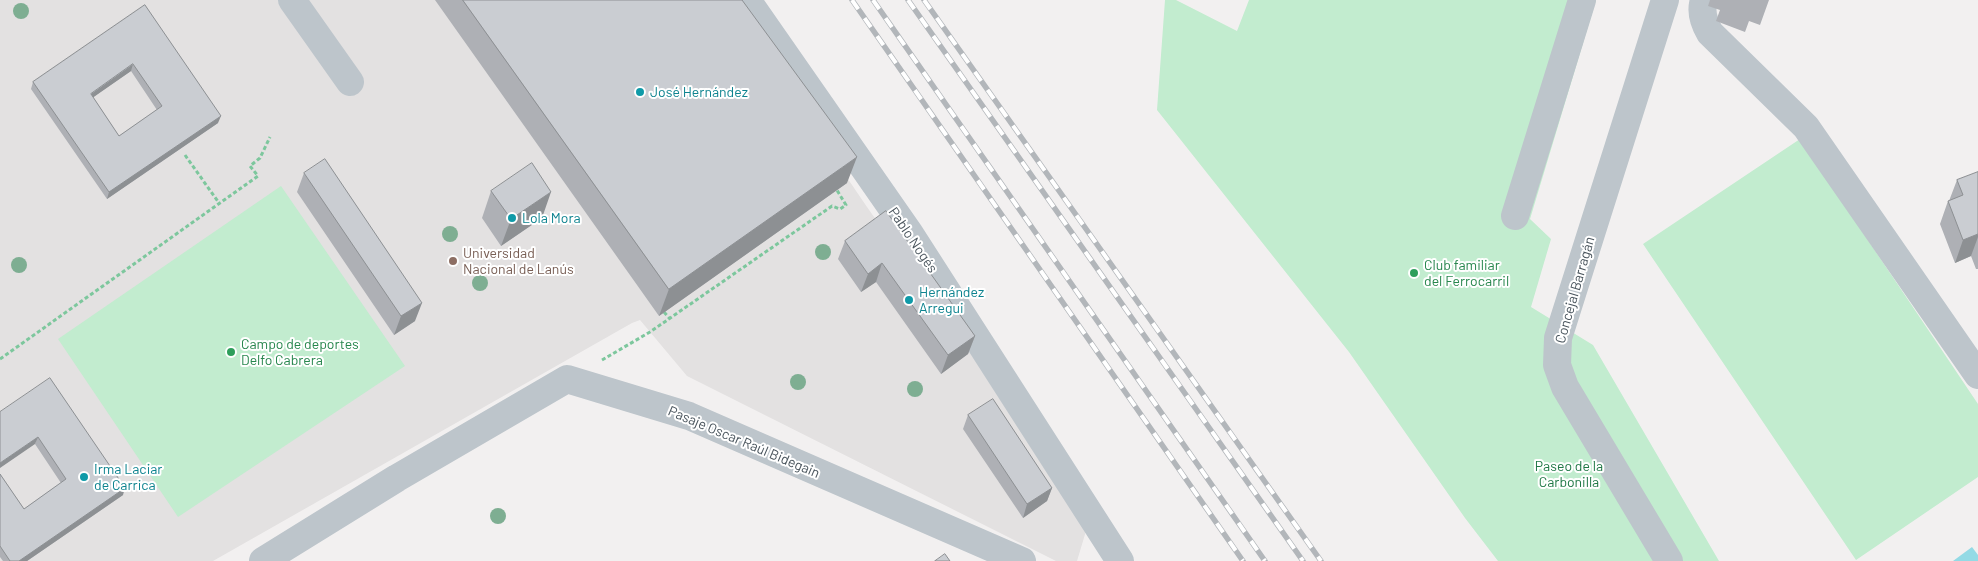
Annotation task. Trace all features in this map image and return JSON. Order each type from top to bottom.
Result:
[{"type":"street","points":[[292,0],[350,82]]},
{"type":"street","name":"Pablo Nogés","points":[[747,0],[910,234],[1120,561]]},
{"type":"street","points":[[1515,216],[1582,0]]},
{"type":"street","name":"Concejal Barragán","points":[[1665,0],[1558,338],[1557,364],[1565,387],[1669,561]]},
{"type":"street","points":[[1704,0],[1702,5],[1704,22],[1710,34],[1806,127],[1978,375]]},
{"type":"street","points":[[263,561],[397,478],[567,379]]},
{"type":"street","name":"Pasaje Oscar Raúl Bidegain","points":[[567,379],[689,416],[1022,561]]},
{"type":"path","points":[[0,359],[258,176],[250,166],[260,158],[270,137]]},
{"type":"path","points":[[185,155],[219,203]]},
{"type":"path","points":[[567,379],[670,319],[832,206],[840,209],[846,205],[830,180]]},
{"type":"path","points":[[664,312],[670,319]]},
{"type":"shaded area","name":"Universidad Nacional de Lanús","points":[[0,0],[726,0],[867,207],[1089,521],[1077,561],[1056,561],[687,376],[640,320],[213,561],[0,561]]},
{"type":"green space","name":"Club familiar del Ferrocarril","points":[[1165,0],[1176,0],[1237,31],[1249,0],[1596,0],[1530,219],[1551,239],[1531,307],[1593,345],[1719,561],[1498,561],[1465,518],[1349,352],[1157,110]]},
{"type":"green space","points":[[1800,139],[1978,404],[1978,477],[1856,560],[1643,244]]},
{"type":"green space","name":"Campo de deportes Delfo Cabrera","points":[[281,186],[405,366],[178,517],[58,339]]},
{"type":"water","points":[[1972,547],[1978,555],[1978,561],[1953,561]]},
{"type":"building","name":"José Hernández","points":[[463,0],[742,0],[857,157],[669,289]]},
{"type":"building","points":[[145,5],[221,116],[109,192],[33,82]],"holes":[[[133,64],[162,106],[119,136],[91,94]]]},
{"type":"building","points":[[325,159],[422,303],[401,316],[304,173]]},
{"type":"building","points":[[532,163],[551,192],[511,219],[491,191]]},
{"type":"building","points":[[1978,172],[1978,234],[1963,240],[1948,201],[1963,195],[1957,180]]},
{"type":"building","points":[[886,211],[975,336],[948,355],[882,263],[868,274],[845,241]]},
{"type":"building","name":"Irma Laciar de Carrica","points":[[50,378],[125,488],[19,561],[10,561],[0,546],[0,474],[24,509],[66,479],[38,437],[0,463],[0,412]]},
{"type":"building","points":[[993,399],[1052,488],[1027,504],[968,415]]},
{"type":"building","points":[[945,554],[950,561],[935,561]]},
{"type":"railway","points":[[852,0],[1243,561]]},
{"type":"railway","points":[[873,0],[1265,561]]},
{"type":"railway","points":[[908,0],[1303,561]]},
{"type":"railway","points":[[924,0],[1321,561]]},
{"type":"place","name":"José Hernández","points":[[640,92]]},
{"type":"place","name":"Lola Mora","points":[[512,218]]},
{"type":"place","name":"Universidad Nacional de Lanús","points":[[453,261]]},
{"type":"place","name":"Club familiar del Ferrocarril","points":[[1414,273]]},
{"type":"place","name":"Hernández Arregui","points":[[909,300]]},
{"type":"place","name":"Campo de deportes Delfo Cabrera","points":[[231,352]]},
{"type":"place","name":"Irma Laciar de Carrica","points":[[84,477]]},
{"type":"park label","name":"Paseo de la Carbonilla","points":[[1569,474]]}]
